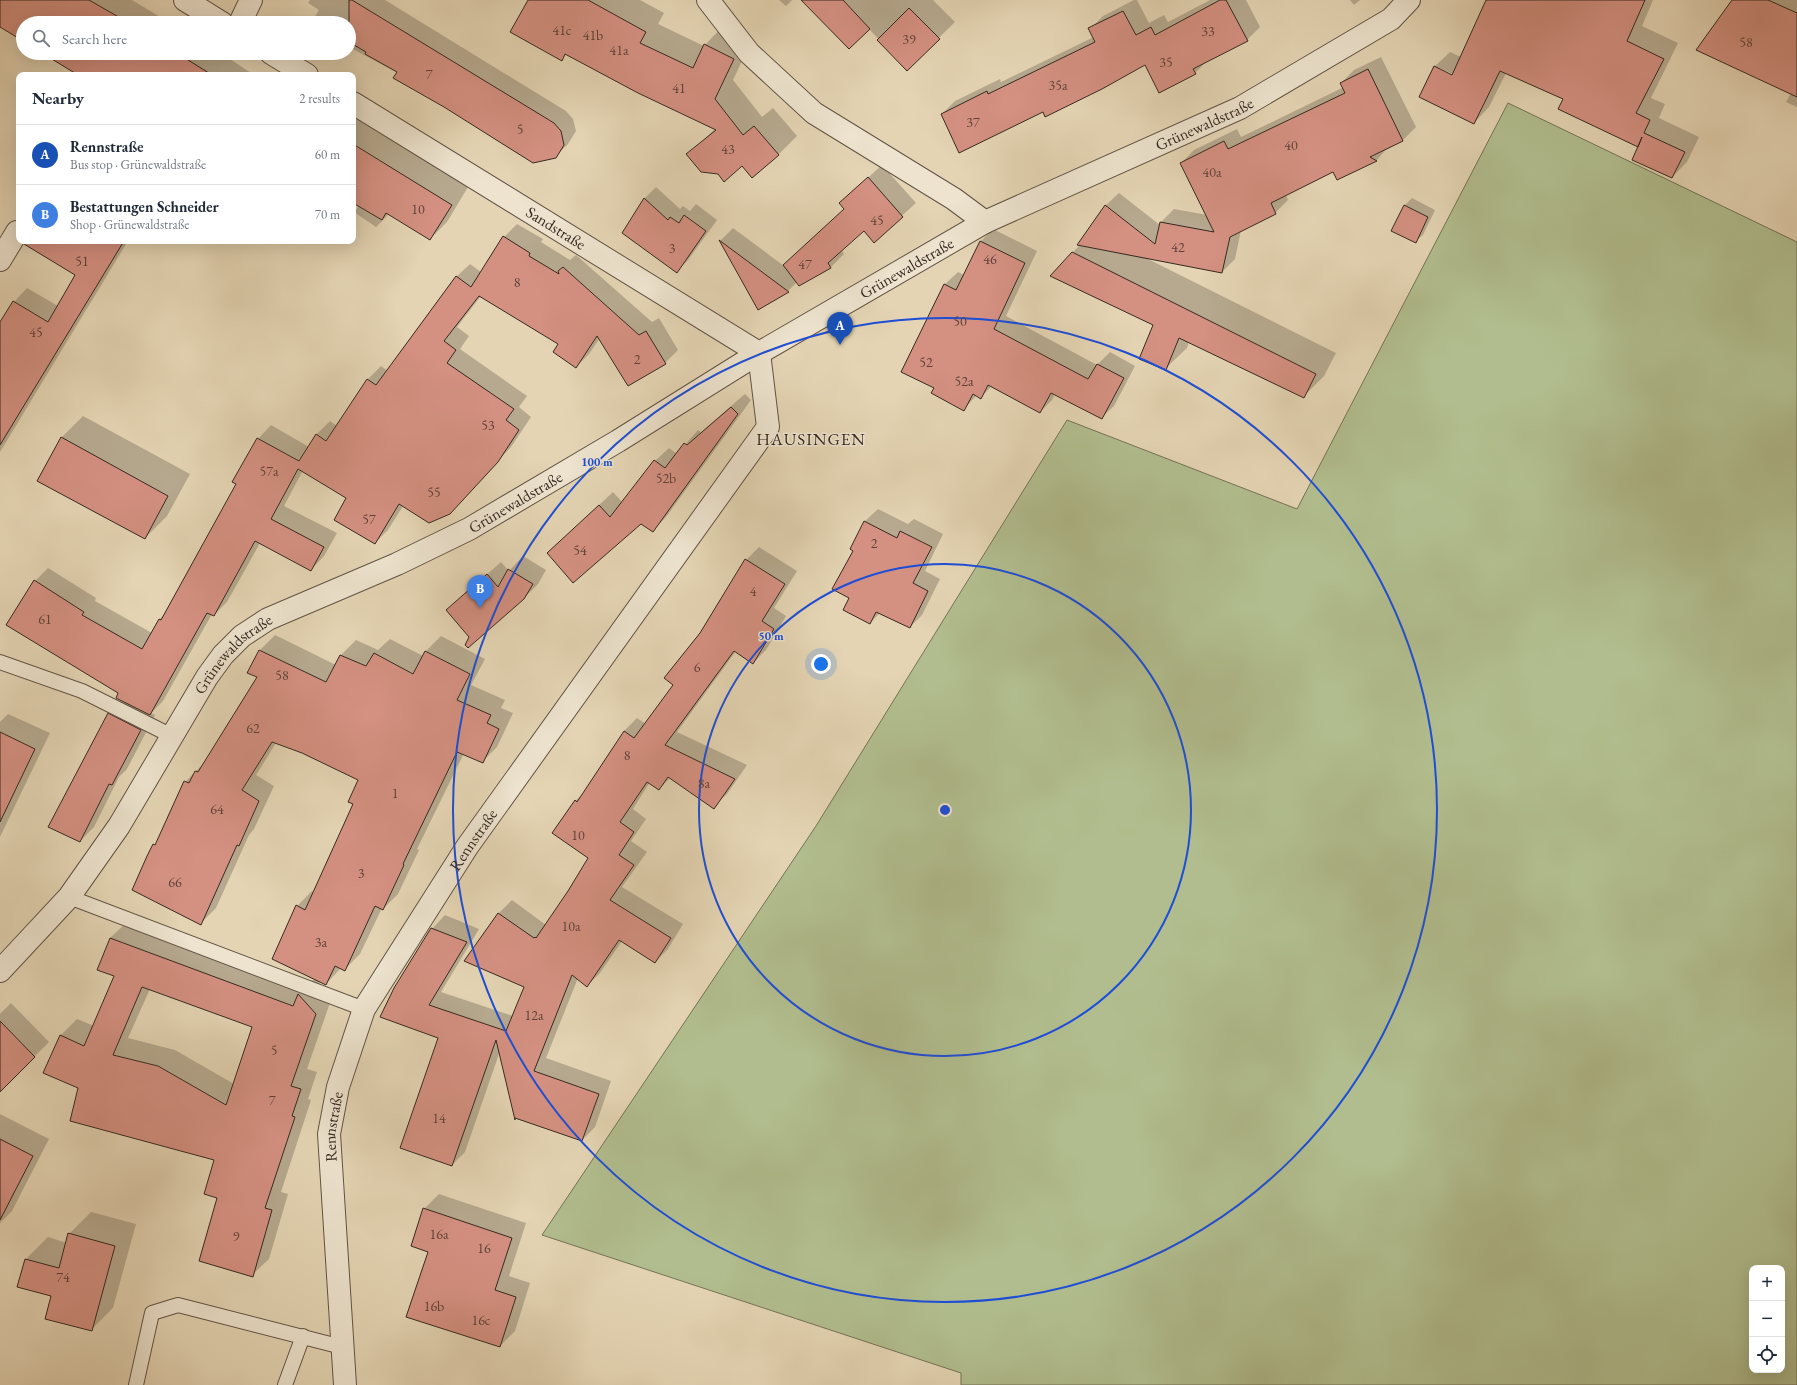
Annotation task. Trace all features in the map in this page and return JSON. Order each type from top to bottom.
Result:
[{"type":"street","points":[[185,0],[211,16]]},
{"type":"street","points":[[243,16],[251,0]]},
{"type":"street","points":[[708,0],[749,53],[814,113],[954,199],[985,222]]},
{"type":"street","name":"Grünewaldstraße","points":[[0,971],[70,897],[119,826],[207,677],[223,655],[242,636],[261,623],[295,607],[397,564],[470,529],[618,441],[759,353],[985,222],[1240,108],[1391,19],[1409,0]]},
{"type":"street","points":[[282,60],[302,72]]},
{"type":"street","name":"Sandstraße","points":[[356,105],[759,353]]},
{"type":"street","points":[[0,260],[16,234]]},
{"type":"street","name":"Rennstraße","points":[[345,1385],[330,1134],[338,1087],[364,1009],[467,847],[768,427],[759,353]]},
{"type":"lane","points":[[0,662],[82,691],[172,736]]},
{"type":"lane","points":[[70,897],[364,1009]]},
{"type":"lane","points":[[136,1385],[152,1313],[178,1304],[342,1347]]},
{"type":"lane","points":[[285,1385],[303,1336]]},
{"type":"green space","points":[[1508,103],[1797,242],[1797,1385],[961,1385],[961,1373],[542,1235],[816,826],[1067,420],[1297,509]]},
{"type":"building","points":[[0,0],[89,0],[117,16],[16,16],[16,37],[0,27]]},
{"type":"building","points":[[349,0],[352,0],[554,123],[561,131],[564,145],[556,158],[533,163],[444,107],[393,78],[397,72],[365,54],[366,52],[356,46],[356,16],[349,16]]},
{"type":"building","points":[[528,0],[588,0],[646,32],[640,43],[693,68],[704,44],[734,59],[715,99],[743,135],[754,126],[779,155],[752,178],[742,166],[724,182],[718,174],[701,172],[686,154],[716,130],[638,93],[565,54],[562,61],[510,32]]},
{"type":"building","points":[[801,0],[843,0],[870,29],[849,49]]},
{"type":"building","points":[[1220,0],[1226,0],[1248,41],[1193,69],[1196,74],[1159,93],[1145,65],[1102,89],[1045,117],[1043,112],[959,153],[941,114],[987,91],[988,94],[1095,42],[1088,28],[1123,11],[1136,35],[1151,27],[1155,35]]},
{"type":"building","points":[[1486,0],[1645,0],[1627,41],[1664,59],[1636,113],[1650,120],[1644,133],[1685,152],[1672,178],[1632,160],[1638,147],[1558,109],[1563,99],[1500,71],[1474,124],[1419,97],[1434,66],[1452,75]]},
{"type":"building","points":[[1732,0],[1768,0],[1797,13],[1797,97],[1696,50]]},
{"type":"building","points":[[909,8],[940,39],[907,71],[877,40]]},
{"type":"building","points":[[53,60],[188,60],[207,72],[73,72]]},
{"type":"building","points":[[1368,69],[1403,141],[1370,157],[1377,161],[1337,180],[1333,172],[1271,203],[1276,214],[1230,237],[1222,273],[1077,245],[1105,205],[1155,244],[1160,222],[1214,232],[1180,163],[1224,141],[1228,149],[1345,93],[1340,83]]},
{"type":"building","points":[[356,146],[452,205],[430,240],[386,213],[382,220],[356,205]]},
{"type":"building","points":[[868,177],[903,217],[874,243],[864,231],[828,263],[831,268],[799,286],[783,265],[844,209],[839,203]]},
{"type":"building","points":[[644,198],[668,220],[670,217],[679,223],[684,215],[706,231],[677,273],[622,233]]},
{"type":"building","points":[[1404,205],[1428,217],[1416,243],[1391,231]]},
{"type":"building","points":[[503,236],[530,253],[529,256],[559,274],[558,271],[563,267],[639,335],[646,331],[666,364],[628,386],[597,336],[576,368],[553,352],[558,344],[479,296],[444,341],[456,350],[447,363],[514,409],[506,420],[519,430],[498,462],[450,514],[429,523],[399,504],[375,544],[334,520],[346,498],[298,469],[271,519],[324,547],[311,571],[255,541],[214,616],[207,613],[150,715],[116,698],[118,693],[6,625],[34,580],[84,612],[82,615],[142,649],[159,619],[161,620],[236,484],[232,482],[257,438],[299,461],[316,434],[326,441],[367,379],[376,385],[456,276],[471,287]]},
{"type":"building","points":[[719,240],[789,292],[758,310]]},
{"type":"building","points":[[980,241],[1025,263],[994,329],[1088,379],[1097,364],[1124,378],[1102,419],[1051,393],[1040,413],[988,385],[981,399],[973,394],[964,411],[931,393],[934,388],[901,372],[944,284],[956,290]]},
{"type":"building","points":[[24,244],[122,244],[0,445],[0,322],[13,301],[48,322],[75,275]]},
{"type":"building","points":[[1072,252],[1316,374],[1304,398],[1179,338],[1166,370],[1139,359],[1153,325],[1050,276]]},
{"type":"building","points":[[731,407],[738,414],[653,532],[641,524],[573,583],[547,553],[599,505],[610,517],[654,460],[665,468],[684,443],[687,445]]},
{"type":"building","points":[[61,437],[168,496],[145,539],[37,481]]},
{"type":"building","points":[[864,521],[897,538],[900,531],[932,547],[913,583],[928,591],[910,628],[876,612],[870,624],[843,610],[849,598],[832,589],[853,551],[850,549]]},
{"type":"building","points":[[745,559],[785,584],[762,621],[774,629],[753,664],[734,651],[665,745],[735,779],[714,809],[668,777],[659,790],[647,782],[620,822],[634,832],[619,855],[634,865],[610,900],[671,938],[655,963],[619,940],[587,987],[572,975],[534,1071],[599,1094],[582,1141],[515,1118],[515,1120],[496,1040],[452,1166],[400,1148],[438,1038],[380,1017],[394,988],[431,928],[467,942],[429,1005],[506,1031],[524,987],[464,961],[498,913],[536,938],[568,891],[588,858],[552,833],[575,800],[577,802],[624,731],[634,738],[673,685],[664,678],[700,633]]},
{"type":"building","points":[[508,569],[533,584],[524,599],[468,648],[465,645],[469,637],[446,610],[487,574],[498,587]]},
{"type":"building","points":[[259,650],[326,682],[340,655],[366,666],[374,653],[413,674],[425,651],[470,674],[457,700],[491,715],[487,723],[499,729],[483,763],[457,752],[403,864],[404,865],[383,910],[375,906],[345,971],[335,966],[326,985],[272,959],[296,905],[305,910],[353,804],[348,802],[358,780],[302,753],[272,742],[242,790],[259,801],[239,846],[237,845],[201,925],[132,890],[153,844],[155,845],[184,781],[189,783],[195,771],[198,772],[257,677],[247,673]]},
{"type":"building","points":[[108,713],[141,730],[112,785],[109,784],[80,842],[48,827]]},
{"type":"building","points":[[0,732],[35,749],[0,822]]},
{"type":"building","points":[[110,938],[293,1006],[298,994],[316,1014],[291,1086],[301,1089],[292,1116],[295,1117],[265,1208],[272,1210],[253,1277],[199,1261],[217,1198],[204,1194],[214,1160],[70,1121],[78,1088],[43,1073],[60,1035],[84,1046],[114,976],[97,970]],"holes":[[[142,987],[252,1027],[226,1105],[158,1066],[113,1055]]]},
{"type":"building","points":[[0,1021],[35,1057],[0,1092]]},
{"type":"building","points":[[0,1139],[33,1156],[0,1220]]},
{"type":"building","points":[[423,1208],[512,1238],[495,1290],[516,1297],[500,1347],[406,1317],[428,1252],[411,1246]]},
{"type":"building","points":[[68,1233],[115,1246],[92,1331],[45,1319],[51,1296],[17,1287],[25,1259],[59,1268]]},
{"type":"place","name":"Rennstraße","points":[[840,345]]},
{"type":"place","name":"Bestattungen Schneider","points":[[480,608]]},
{"type":"district","name":"HAUSINGEN","points":[[811,439]]}]
